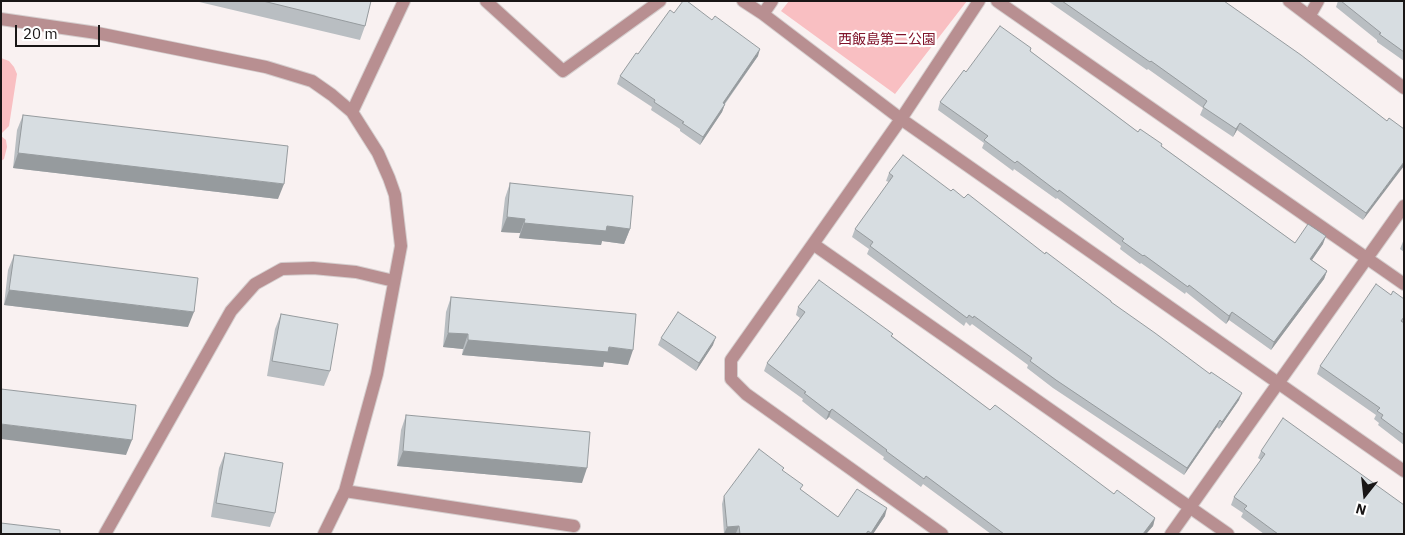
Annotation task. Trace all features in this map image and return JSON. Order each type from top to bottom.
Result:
[{"type":"street","points":[[352,112],[404,1]]},
{"type":"street","points":[[486,1],[563,71],[660,1]]},
{"type":"street","points":[[743,1],[764,14],[902,119],[1404,471]]},
{"type":"street","points":[[764,14],[772,1]]},
{"type":"street","points":[[942,534],[746,394],[731,379],[731,360],[902,119],[978,1]]},
{"type":"street","points":[[997,1],[1404,284]]},
{"type":"street","points":[[1289,1],[1310,15],[1404,88]]},
{"type":"street","points":[[1310,15],[1318,1]]},
{"type":"street","points":[[1,19],[97,33],[266,68],[312,81],[352,112],[378,153],[394,195],[401,246],[377,374],[345,491],[324,534]]},
{"type":"street","points":[[1171,534],[1404,206]]},
{"type":"street","points":[[813,244],[1228,534]]},
{"type":"street","points":[[104,534],[232,311],[255,284],[282,269],[313,268],[356,272],[394,281]]},
{"type":"street","points":[[345,491],[574,526]]},
{"type":"green space","name":"西飯島第二公園","points":[[789,1],[967,1],[895,94],[781,11]]},
{"type":"green space","points":[[1,58],[9,61],[17,74],[9,126],[1,134]]},
{"type":"green space","points":[[1,136],[6,140],[7,147],[4,159],[1,161]]},
{"type":"building","points":[[263,1],[371,1],[365,26]]},
{"type":"building","points":[[683,1],[687,1],[712,20],[715,16],[760,49],[723,103],[725,104],[703,137],[620,76],[670,10],[674,13]]},
{"type":"building","points":[[1062,1],[1224,1],[1301,55],[1387,121],[1389,118],[1404,129],[1404,162],[1366,213],[1240,123],[1236,129],[1203,107],[1207,101]]},
{"type":"building","points":[[1341,1],[1404,1],[1404,52],[1379,34],[1381,33]]},
{"type":"building","points":[[1000,26],[1031,48],[1030,51],[1138,132],[1140,129],[1162,144],[1161,146],[1295,243],[1308,224],[1326,236],[1310,259],[1327,271],[1274,342],[1232,312],[1229,316],[1189,285],[1188,287],[1122,241],[1124,239],[1059,190],[1058,192],[1017,161],[1015,163],[984,140],[988,136],[940,102],[964,70],[966,72]]},
{"type":"building","points":[[23,115],[288,146],[284,184],[18,153]]},
{"type":"building","points":[[903,155],[951,191],[953,189],[964,198],[968,194],[1045,254],[1046,252],[1210,374],[1211,372],[1242,393],[1222,422],[1220,420],[1187,468],[1056,380],[1030,361],[1032,358],[974,316],[973,318],[969,315],[967,318],[870,246],[873,242],[855,229],[893,176],[889,173]]},
{"type":"building","points":[[510,183],[633,196],[630,229],[607,226],[606,231],[524,223],[525,219],[507,217]]},
{"type":"building","points":[[14,255],[198,278],[194,312],[9,290]]},
{"type":"building","points":[[819,280],[893,334],[891,336],[990,410],[995,405],[1114,494],[1117,490],[1155,518],[1143,534],[1004,534],[926,476],[924,479],[832,409],[829,412],[767,363],[805,312],[798,307]]},
{"type":"building","points":[[1376,284],[1391,295],[1393,291],[1404,299],[1404,317],[1401,321],[1404,323],[1404,435],[1381,418],[1383,415],[1377,411],[1380,408],[1320,366]]},
{"type":"building","points":[[451,297],[636,314],[633,350],[609,347],[608,352],[468,340],[468,334],[448,333]]},
{"type":"building","points":[[678,312],[716,337],[699,363],[661,338]]},
{"type":"building","points":[[281,314],[338,324],[330,371],[272,361]]},
{"type":"building","points":[[1,389],[136,405],[132,440],[1,424]]},
{"type":"building","points":[[406,415],[590,432],[587,468],[403,451]]},
{"type":"building","points":[[1283,418],[1404,505],[1404,534],[1278,534],[1244,509],[1247,506],[1234,497],[1265,454],[1261,451]]},
{"type":"building","points":[[759,449],[784,468],[782,470],[803,485],[800,489],[838,517],[857,489],[887,508],[871,533],[868,531],[866,534],[740,534],[739,526],[727,527],[724,496]]},
{"type":"building","points":[[225,453],[283,463],[275,513],[216,503]]},
{"type":"building","points":[[1,523],[60,530],[60,534],[1,534]]}]
